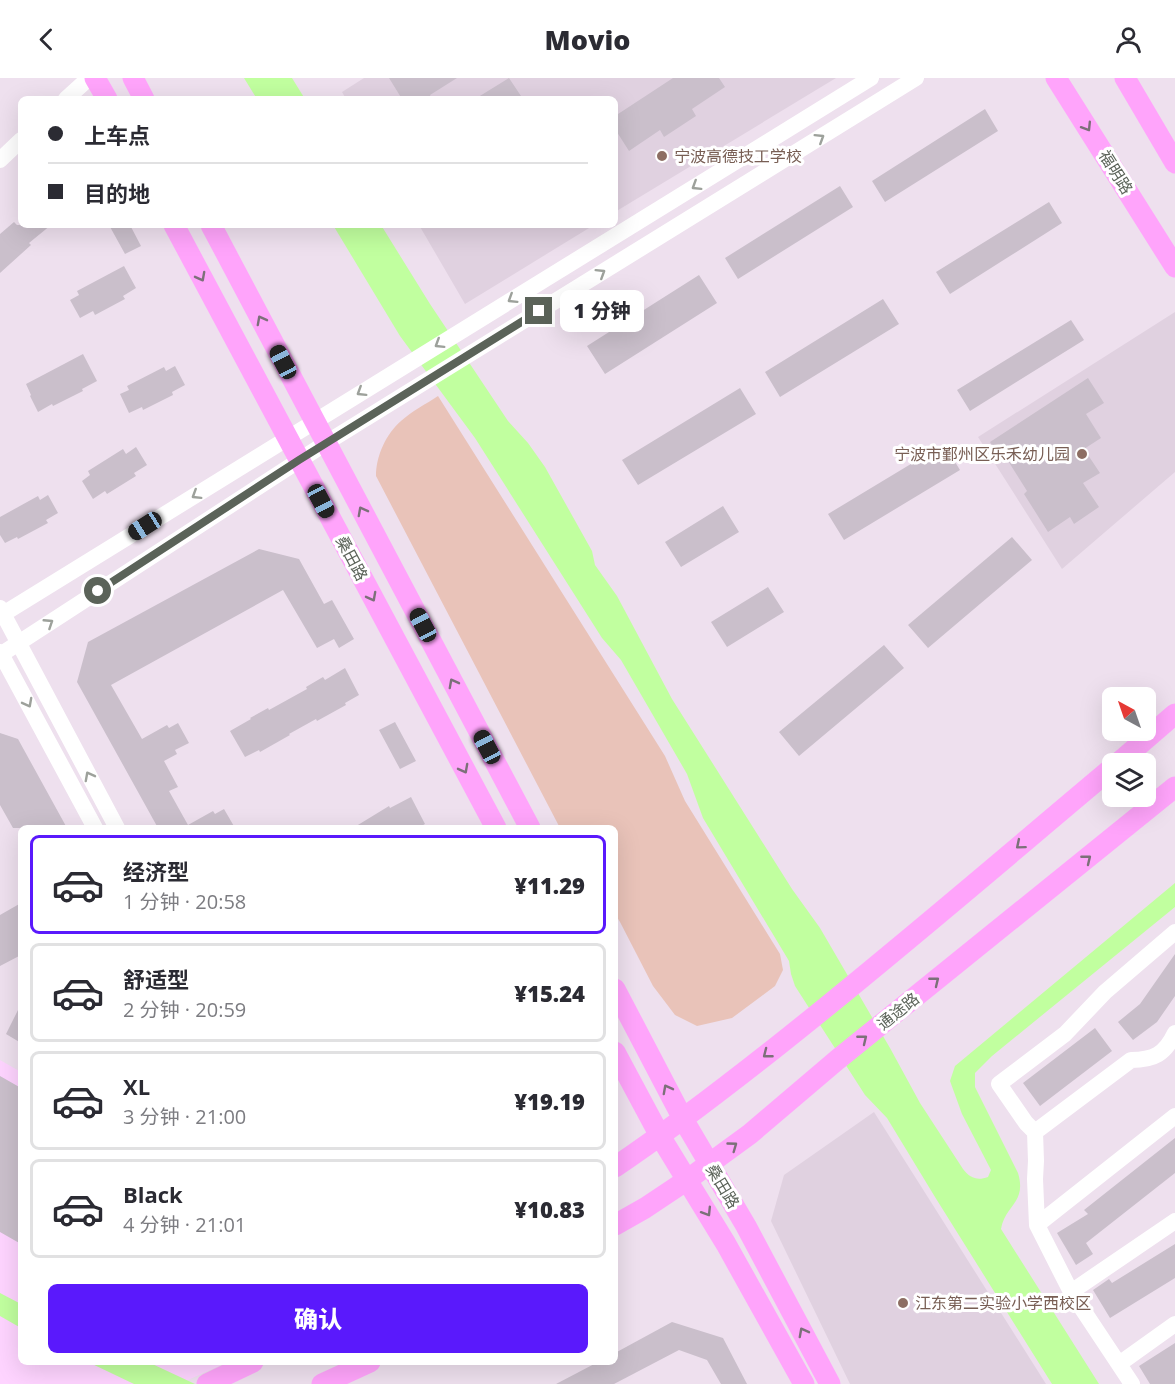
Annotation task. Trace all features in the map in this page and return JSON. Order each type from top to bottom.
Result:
[{"type":"main road","points":[[95,78],[105,96]]},
{"type":"main road","points":[[133,78],[142,96]]},
{"type":"main road","name":"福明路","points":[[1056,78],[1175,267]]},
{"type":"main road","points":[[1125,78],[1175,163]]},
{"type":"main road","name":"桑田路","points":[[176,228],[493,825]]},
{"type":"main road","name":"桑田路","points":[[213,228],[528,825]]},
{"type":"main road","points":[[1130,753],[1175,714]]},
{"type":"main road","points":[[618,1165],[683,1119],[862,978],[1102,775]]},
{"type":"main road","name":"通途路","points":[[618,1223],[687,1180],[750,1134],[837,1060],[1175,787]]},
{"type":"main road","name":"桑田路","points":[[618,995],[683,1119],[746,1226],[831,1384]]},
{"type":"main road","name":"桑田路","points":[[618,1058],[660,1136],[726,1244],[804,1384]]},
{"type":"main road","points":[[215,1380],[247,1365]]},
{"type":"main road","points":[[322,1384],[363,1365]]},
{"type":"street","points":[[69,96],[88,78]]},
{"type":"street","points":[[115,825],[1,613],[871,78]]},
{"type":"street","points":[[93,825],[0,653],[326,443],[916,78]]},
{"type":"street","points":[[0,160],[18,143]]},
{"type":"street","points":[[1132,1384],[1071,1292],[1037,1225],[1035,1132],[999,1084],[1065,1034],[1105,992],[1175,932]]},
{"type":"street","points":[[1035,1132],[1131,1060],[1145,1060],[1158,1055],[1171,1042],[1175,1033]]},
{"type":"street","points":[[1037,1225],[1175,1116]]},
{"type":"street","points":[[1071,1292],[1175,1221]]},
{"type":"street","points":[[1119,1364],[1175,1324]]},
{"type":"shaded area","points":[[244,78],[292,78],[303,96],[255,96]]},
{"type":"shaded area","name":"宁波高德技工学校","points":[[364,78],[836,78],[618,210],[618,96],[344,96],[342,92]]},
{"type":"shaded area","points":[[335,228],[383,228],[508,421],[545,467],[592,551],[595,565],[617,596],[672,699],[792,889],[820,928],[920,1103],[968,1175],[977,1179],[984,1178],[988,1177],[991,1170],[962,1114],[950,1081],[955,1066],[1175,883],[1175,907],[992,1056],[975,1073],[975,1087],[1018,1173],[1020,1183],[1018,1198],[1003,1221],[1001,1229],[1099,1384],[1052,1384],[887,1118],[865,1095],[795,986],[789,961],[703,818],[687,774],[621,660],[602,638],[475,438],[400,336]]},
{"type":"shaded area","points":[[421,228],[589,228],[465,304]]},
{"type":"shaded area","name":"宁波市鄞州区乐禾幼儿园","points":[[1175,312],[1175,472],[1062,569],[978,437]]},
{"type":"shaded area","points":[[438,396],[665,756],[685,801],[780,954],[783,970],[775,986],[732,1018],[697,1026],[675,1015],[653,986],[618,919],[618,825],[558,825],[376,476],[380,453],[386,439],[405,417]]},
{"type":"shaded area","points":[[0,1060],[18,1070],[18,1365],[221,1365],[179,1384],[0,1384]]},
{"type":"shaded area","name":"江东第二实验小学西校区","points":[[874,1112],[1046,1384],[850,1384],[771,1221],[784,1175]]},
{"type":"shaded area","points":[[0,1293],[18,1302],[18,1326],[0,1316]]},
{"type":"shaded area","points":[[94,1365],[154,1365],[195,1384],[134,1384]]},
{"type":"building","points":[[389,78],[457,78],[430,96],[400,96]]},
{"type":"building","points":[[509,78],[521,96],[480,96]]},
{"type":"building","points":[[673,78],[719,78],[725,87],[692,109],[696,116],[664,137],[660,130],[629,151],[618,134],[618,114]]},
{"type":"building","points":[[985,109],[998,131],[885,202],[872,181]]},
{"type":"building","points":[[840,186],[853,207],[738,279],[725,258]]},
{"type":"building","points":[[1049,202],[1062,223],[950,294],[936,272]]},
{"type":"building","points":[[14,222],[18,228],[47,228],[0,273],[0,234]]},
{"type":"building","points":[[111,228],[132,228],[141,246],[125,254]]},
{"type":"building","points":[[124,266],[136,288],[123,296],[125,299],[95,315],[93,311],[80,318],[70,300],[79,295],[77,291]]},
{"type":"building","points":[[699,275],[717,303],[605,374],[587,346]]},
{"type":"building","points":[[883,299],[899,324],[780,397],[765,372]]},
{"type":"building","points":[[1071,320],[1084,340],[970,411],[957,390]]},
{"type":"building","points":[[83,354],[97,381],[82,389],[83,391],[38,412],[26,384]]},
{"type":"building","points":[[175,366],[185,385],[172,392],[173,395],[143,410],[142,407],[129,413],[120,394],[129,390],[127,386],[164,367],[166,371]]},
{"type":"building","points":[[1088,378],[1104,403],[1086,414],[1101,438],[1084,449],[1100,473],[1083,483],[1099,507],[1074,524],[1070,517],[1048,532],[1024,494],[1027,491],[1005,456],[1001,459],[990,442]]},
{"type":"building","points":[[740,388],[756,414],[638,485],[622,460]]},
{"type":"building","points":[[944,444],[960,470],[844,540],[828,514]]},
{"type":"building","points":[[136,447],[147,465],[134,473],[136,476],[107,494],[105,491],[93,499],[82,481],[90,475],[88,471],[123,449],[126,454]]},
{"type":"building","points":[[48,495],[58,513],[46,520],[48,523],[18,539],[17,537],[5,543],[0,535],[0,517],[38,496],[40,500]]},
{"type":"building","points":[[723,506],[739,532],[681,567],[665,542]]},
{"type":"building","points":[[1012,537],[1032,560],[928,648],[908,625]]},
{"type":"building","points":[[259,549],[299,559],[324,604],[332,600],[354,639],[339,648],[334,639],[317,648],[283,590],[111,685],[142,739],[167,725],[169,728],[178,723],[189,743],[175,750],[177,754],[164,761],[178,787],[169,791],[188,825],[156,825],[77,682],[88,642]]},
{"type":"building","points":[[768,587],[784,612],[727,647],[711,622]]},
{"type":"building","points":[[884,645],[904,668],[799,756],[779,732]]},
{"type":"building","points":[[345,668],[359,695],[345,703],[346,705],[317,721],[316,719],[260,752],[259,750],[245,757],[230,731],[268,708],[269,710],[307,689],[306,687],[323,677],[325,680]]},
{"type":"building","points":[[395,722],[416,761],[400,769],[379,730]]},
{"type":"building","points":[[0,733],[18,739],[65,825],[18,825],[18,828],[13,828],[0,805]]},
{"type":"building","points":[[411,797],[425,824],[358,825],[389,806],[390,808]]},
{"type":"building","points":[[224,809],[233,825],[188,825],[213,811],[215,814]]},
{"type":"building","points":[[18,905],[18,957],[0,966],[0,915]]},
{"type":"building","points":[[1175,954],[1175,996],[1157,1022],[1133,1040],[1118,1022],[1140,1004]]},
{"type":"building","points":[[18,1010],[18,1041],[6,1034]]},
{"type":"building","points":[[1095,1028],[1112,1051],[1040,1106],[1023,1083]]},
{"type":"building","points":[[0,1076],[18,1086],[18,1242],[0,1232]]},
{"type":"building","points":[[1175,1138],[1175,1173],[1086,1243],[1093,1254],[1076,1265],[1057,1233],[1088,1214],[1084,1210]]},
{"type":"building","points":[[1175,1244],[1175,1278],[1110,1318],[1093,1290],[1109,1279],[1112,1283]]},
{"type":"building","points":[[672,1322],[723,1338],[747,1384],[721,1384],[707,1360],[679,1350],[614,1384],[556,1384],[592,1365],[618,1365],[618,1351]]},
{"type":"building","points":[[1175,1343],[1175,1384],[1150,1384],[1139,1366]]},
{"type":"place","name":"宁波高德技工学校","points":[[662,156]]},
{"type":"place","name":"宁波市鄞州区乐禾幼儿园","points":[[1082,454]]},
{"type":"place","name":"江东第二实验小学西校区","points":[[903,1303]]},
{"type":"route","points":[[98,591],[299,460],[539,311]]}]
